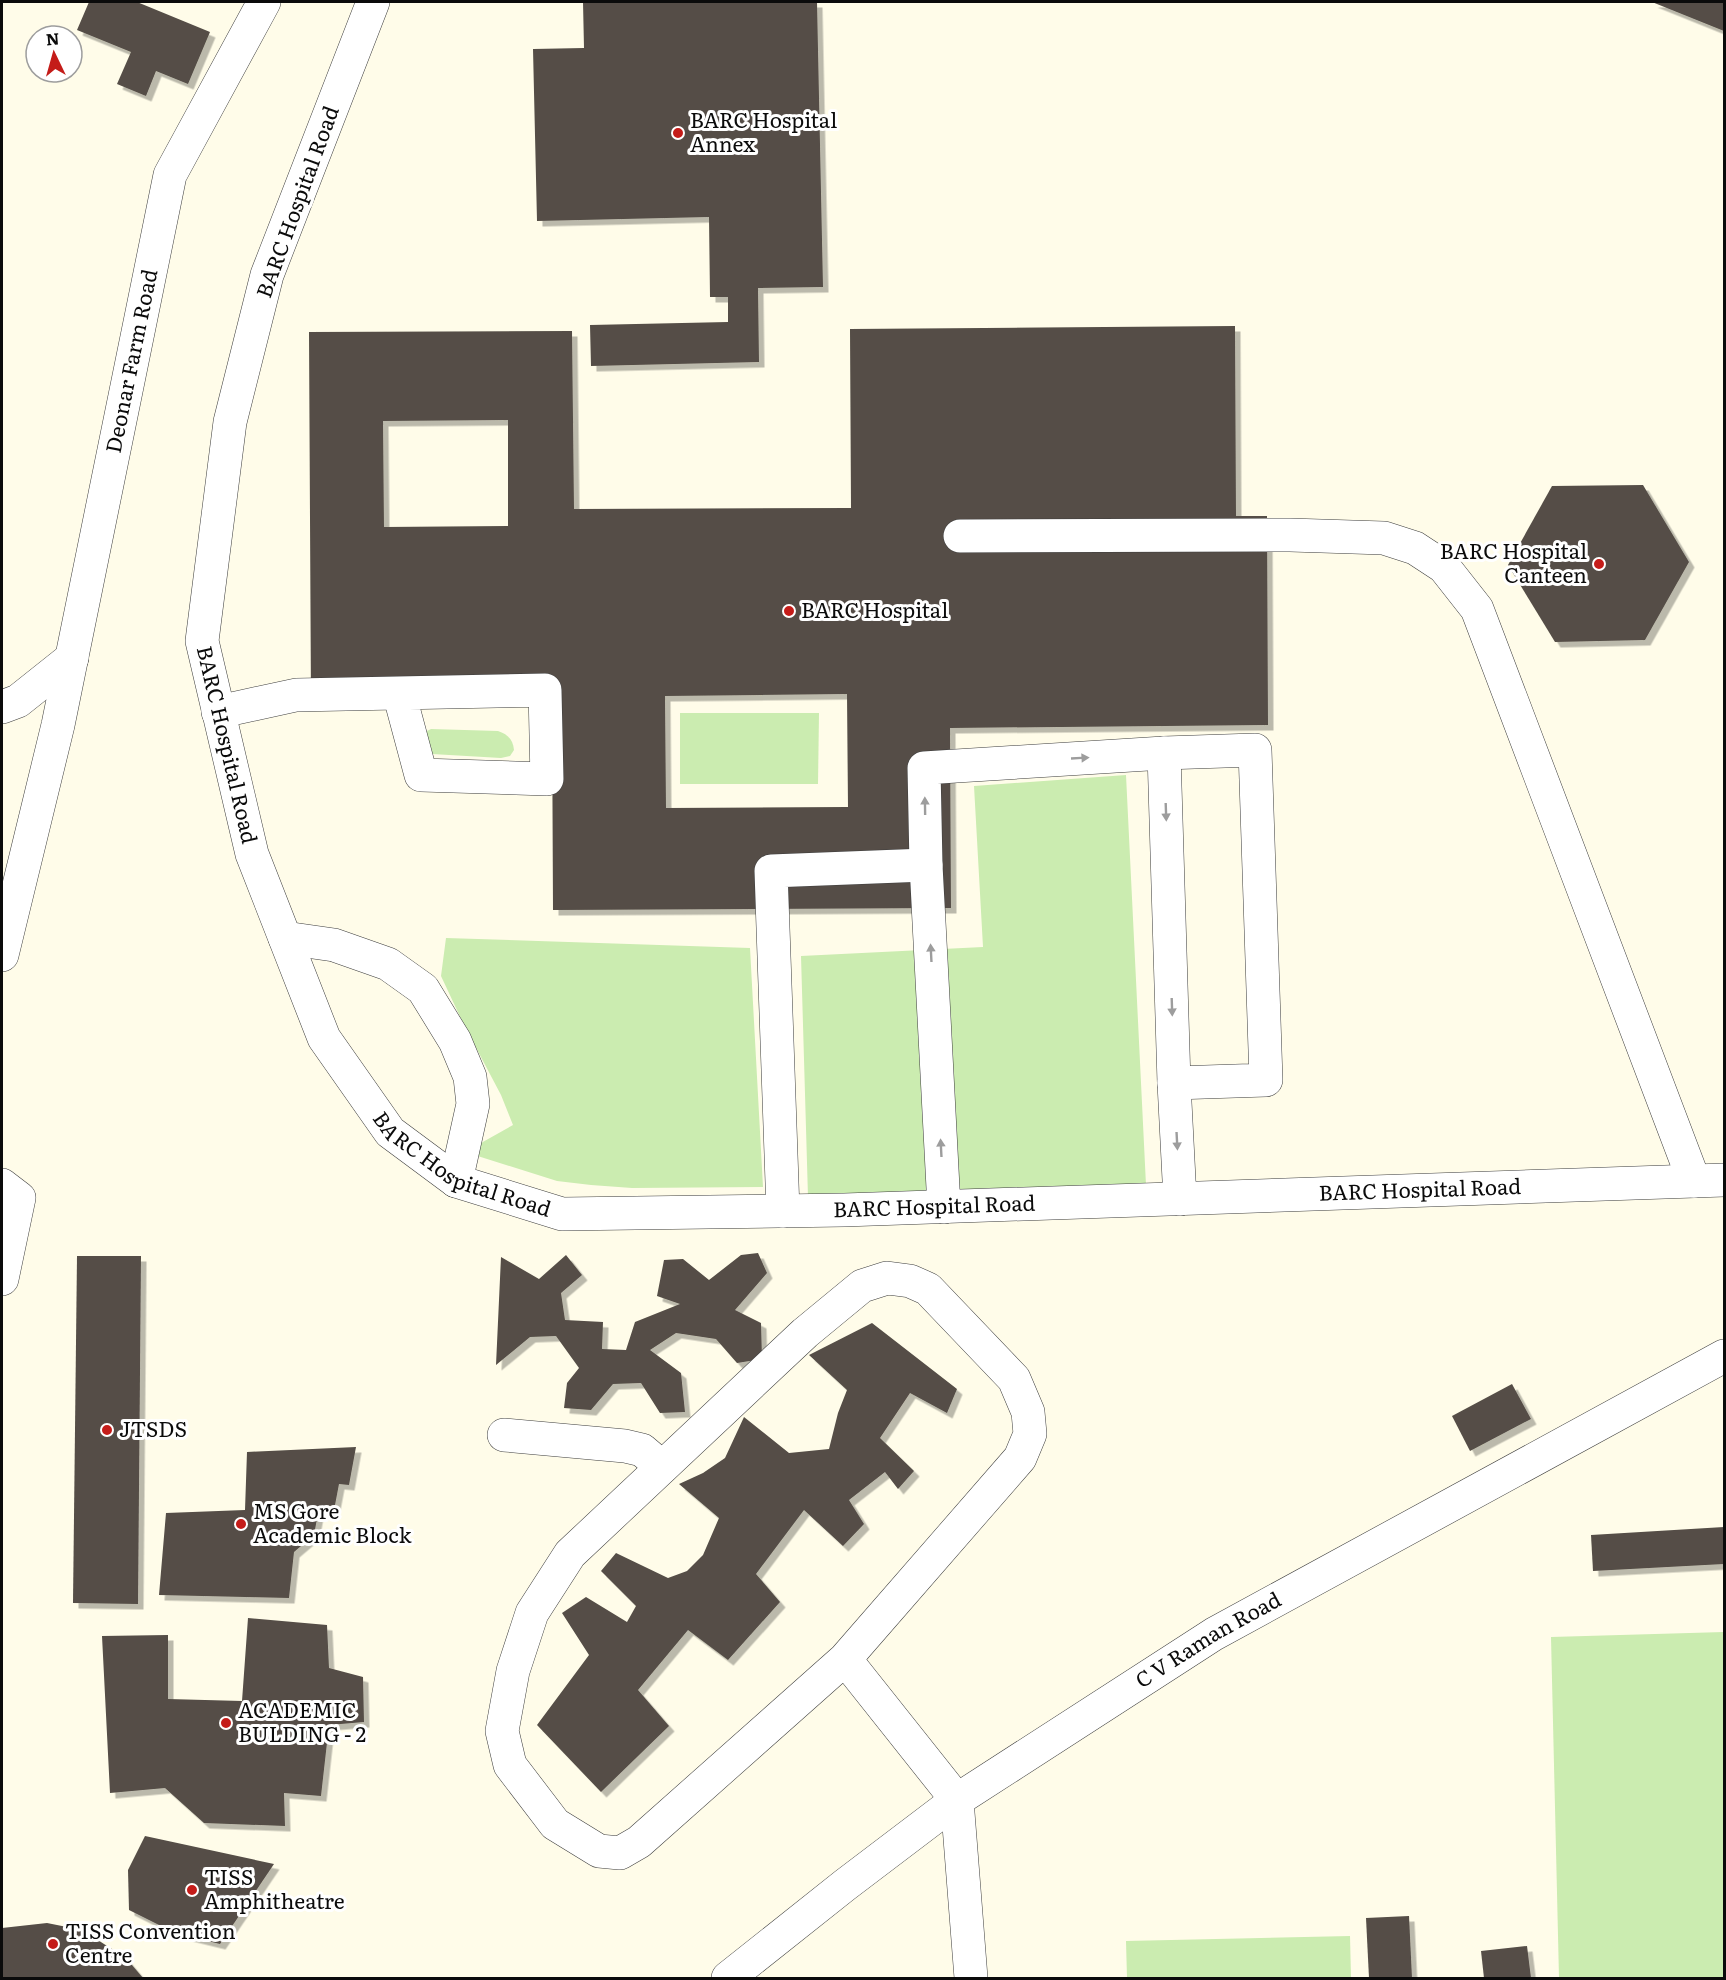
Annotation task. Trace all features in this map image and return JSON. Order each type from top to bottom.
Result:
[{"type":"street","name":"Deonar Farm Road","points":[[2,955],[58,725],[170,175],[264,2]]},
{"type":"street","name":"BARC Hospital Road","points":[[373,2],[267,275],[230,422],[202,641],[252,854],[324,1038],[390,1131],[456,1181],[562,1214],[944,1207],[1709,1181]]},
{"type":"street","points":[[960,537],[1290,535],[1384,538],[1415,548],[1444,567],[1477,609],[1709,1181]]},
{"type":"street","points":[[2,707],[18,702],[72,658]]},
{"type":"street","points":[[218,712],[296,695],[545,690],[547,779],[421,775],[399,693]]},
{"type":"street","points":[[944,1207],[926,865],[924,768],[1164,753],[1255,750],[1266,1080],[1174,1083]]},
{"type":"street","points":[[1164,753],[1174,1083],[1180,1198]]},
{"type":"street","points":[[783,1211],[771,871],[926,865]]},
{"type":"street","points":[[285,939],[334,945],[388,964],[423,988],[455,1041],[470,1077],[473,1104],[456,1181]]},
{"type":"street","points":[[2,1185],[19,1198],[2,1280]]},
{"type":"street","points":[[887,1278],[910,1281],[928,1289],[1014,1379],[1028,1412],[1030,1434],[1020,1458],[845,1659],[639,1842],[620,1853],[599,1851],[555,1824],[510,1765],[502,1731],[513,1671],[532,1613],[570,1554],[663,1467],[805,1333],[862,1286],[887,1278]]},
{"type":"street","name":"C V Raman Road","points":[[728,1978],[957,1800],[1214,1634],[1725,1356]]},
{"type":"street","points":[[504,1436],[626,1446],[642,1450],[663,1467]]},
{"type":"street","points":[[845,1659],[957,1800],[971,1978]]},
{"type":"green space","points":[[680,713],[819,713],[818,784],[680,784]]},
{"type":"green space","points":[[431,729],[498,731],[509,738],[514,750],[510,756],[501,758],[432,754],[424,737]]},
{"type":"green space","points":[[1126,775],[1146,1185],[808,1197],[801,956],[983,947],[974,786]]},
{"type":"green space","points":[[446,938],[750,948],[763,1187],[632,1188],[591,1185],[557,1181],[465,1152],[513,1125],[501,1095],[441,976]]},
{"type":"green space","points":[[1724,1632],[1724,1978],[1559,1978],[1551,1637]]},
{"type":"green space","points":[[1350,1936],[1351,1978],[1127,1978],[1126,1941]]},
{"type":"building","points":[[89,2],[137,2],[210,32],[188,84],[156,71],[146,96],[117,84],[131,52],[84,33],[84,24],[80,24]]},
{"type":"building","name":"BARC Hospital Annex","points":[[583,2],[817,2],[823,287],[758,288],[759,362],[591,366],[590,325],[728,322],[728,297],[710,297],[709,217],[537,221],[533,49],[584,48]]},
{"type":"building","points":[[1652,2],[1724,2],[1724,31]]},
{"type":"building","name":"BARC Hospital","points":[[1235,326],[1236,516],[1267,516],[1268,725],[950,728],[951,908],[553,910],[552,700],[311,702],[309,332],[572,331],[574,509],[851,508],[850,329]],"holes":[[[508,420],[508,526],[384,527],[383,421]],[[847,694],[848,807],[666,808],[665,696]]]},
{"type":"building","name":"BARC Hospital Canteen","points":[[1643,485],[1689,562],[1645,640],[1555,642],[1508,565],[1552,486]]},
{"type":"building","points":[[758,1253],[767,1273],[735,1310],[761,1323],[762,1359],[737,1363],[716,1339],[676,1333],[650,1350],[681,1373],[685,1412],[660,1413],[641,1383],[613,1384],[591,1410],[564,1408],[567,1383],[579,1368],[556,1336],[530,1337],[496,1365],[501,1257],[539,1279],[566,1255],[582,1275],[561,1293],[565,1320],[603,1322],[602,1349],[626,1350],[635,1322],[680,1304],[657,1296],[664,1260],[683,1259],[709,1280],[741,1255]]},
{"type":"building","name":"JTSDS","points":[[77,1256],[141,1256],[138,1604],[73,1603]]},
{"type":"building","points":[[872,1323],[957,1389],[947,1413],[910,1393],[880,1438],[914,1471],[898,1489],[885,1472],[849,1500],[864,1524],[843,1546],[804,1510],[756,1574],[780,1602],[728,1660],[688,1630],[638,1690],[669,1726],[601,1792],[537,1725],[589,1655],[562,1613],[586,1597],[627,1622],[636,1606],[601,1571],[616,1553],[668,1578],[687,1571],[703,1555],[719,1518],[679,1484],[703,1473],[725,1458],[744,1417],[789,1453],[829,1449],[838,1413],[847,1390],[809,1355]]},
{"type":"building","points":[[1512,1384],[1531,1419],[1470,1451],[1452,1416]]},
{"type":"building","name":"MS Gore Academic Block","points":[[356,1447],[349,1485],[339,1484],[335,1505],[319,1508],[314,1535],[294,1552],[289,1598],[159,1595],[166,1513],[245,1510],[247,1452]]},
{"type":"building","points":[[1724,1527],[1724,1564],[1593,1571],[1591,1535]]},
{"type":"building","name":"ACADEMIC BULDING - 2","points":[[248,1618],[327,1625],[329,1668],[363,1677],[364,1722],[329,1725],[321,1796],[284,1793],[285,1826],[204,1823],[165,1788],[110,1793],[102,1636],[168,1635],[168,1699],[242,1701]]},
{"type":"building","name":"TISS Amphitheatre","points":[[145,1836],[274,1864],[220,1944],[175,1933],[129,1910],[128,1870]]},
{"type":"building","points":[[1409,1916],[1412,1978],[1369,1978],[1366,1918]]},
{"type":"building","name":"TISS Convention Centre","points":[[47,1923],[82,1930],[126,1958],[143,1978],[2,1978],[2,1928]]},
{"type":"building","points":[[1527,1946],[1531,1978],[1484,1978],[1481,1951]]},
{"type":"place","name":"BARC Hospital Annex","points":[[678,133]]},
{"type":"place","name":"BARC Hospital Canteen","points":[[1599,564]]},
{"type":"place","name":"BARC Hospital","points":[[789,611]]},
{"type":"place","name":"JTSDS","points":[[107,1430]]},
{"type":"place","name":"MS Gore Academic Block","points":[[241,1524]]},
{"type":"place","name":"ACADEMIC BULDING - 2","points":[[226,1723]]},
{"type":"place","name":"TISS Amphitheatre","points":[[192,1890]]},
{"type":"place","name":"TISS Convention Centre","points":[[53,1944]]}]
